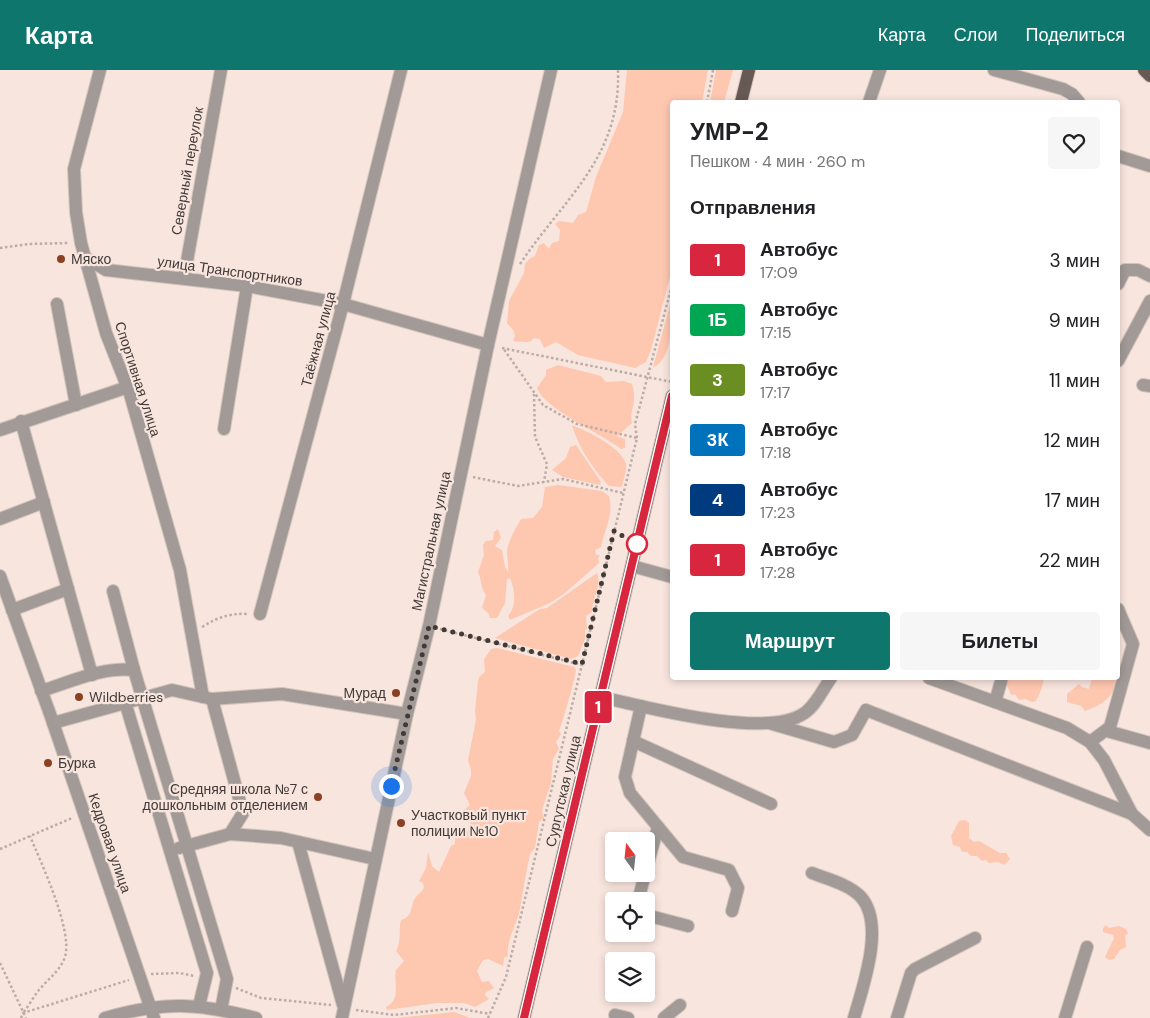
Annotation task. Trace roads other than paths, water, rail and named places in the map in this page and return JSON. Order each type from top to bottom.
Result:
[{"type":"main road","points":[[742,100],[749,70]]},
{"type":"main road","points":[[1144,70],[1150,76]]},
{"type":"main road","name":"Сургутская улица","points":[[524,1018],[670,404]]},
{"type":"street","name":"Спортивная улица","points":[[100,70],[74,169],[76,212],[81,243],[106,333],[128,387],[180,570],[192,633],[208,698],[243,813],[230,834]]},
{"type":"street","name":"Северный переулок","points":[[184,278],[221,70]]},
{"type":"street","name":"Таёжная улица","points":[[260,614],[343,304],[401,70]]},
{"type":"street","name":"Магистральная улица","points":[[343,1013],[407,714],[429,626],[488,345],[551,70]]},
{"type":"street","points":[[870,100],[880,70]]},
{"type":"street","points":[[994,70],[1062,89],[1072,94],[1077,100]]},
{"type":"street","points":[[1120,157],[1150,166]]},
{"type":"street","name":"улица Транспортников","points":[[86,258],[106,270],[247,286],[343,304],[488,345]]},
{"type":"street","points":[[1120,280],[1126,270],[1138,270],[1150,276]]},
{"type":"street","points":[[224,429],[247,286]]},
{"type":"street","points":[[1120,357],[1150,301]]},
{"type":"street","points":[[57,304],[76,404]]},
{"type":"street","points":[[0,430],[128,387]]},
{"type":"street","points":[[21,422],[92,675]]},
{"type":"street","points":[[0,519],[44,502]]},
{"type":"street","points":[[632,566],[670,576]]},
{"type":"street","name":"Кедровая улица","points":[[0,576],[42,691],[152,1012]]},
{"type":"street","points":[[12,610],[68,589]]},
{"type":"street","points":[[113,590],[134,670],[144,697],[227,979],[221,1010]]},
{"type":"street","points":[[1090,742],[1107,731],[1133,644],[1120,614]]},
{"type":"street","points":[[42,691],[92,675],[126,669],[134,670]]},
{"type":"street","points":[[769,723],[794,718],[805,713],[830,680]]},
{"type":"street","points":[[935,680],[1067,728],[1090,742],[1104,760],[1132,814]]},
{"type":"street","points":[[996,702],[1002,680]]},
{"type":"street","points":[[53,723],[172,690],[208,698],[282,694],[407,714]]},
{"type":"street","points":[[601,697],[711,719],[769,723],[834,742],[852,735],[866,710],[1132,814],[1150,830]]},
{"type":"street","points":[[125,702],[207,973],[199,1006]]},
{"type":"street","points":[[641,706],[625,777],[630,793],[683,857],[729,870],[738,888],[732,911]]},
{"type":"street","points":[[1107,731],[1150,743]]},
{"type":"street","points":[[633,741],[771,804]]},
{"type":"street","points":[[655,838],[658,827]]},
{"type":"street","points":[[170,850],[230,834],[281,838],[375,859]]},
{"type":"street","points":[[298,842],[343,1013]]},
{"type":"street","points":[[812,873],[846,886],[859,895],[867,905],[872,918],[866,979],[854,1018]]},
{"type":"street","points":[[655,917],[688,926]]},
{"type":"street","points":[[897,1018],[911,974],[915,969],[975,938]]},
{"type":"street","points":[[1064,1018],[1087,947]]},
{"type":"street","points":[[664,1018],[680,1005]]},
{"type":"street","points":[[109,1017],[199,1006],[251,1017]]},
{"type":"street","points":[[615,1015],[628,1018]]},
{"type":"place","name":"Мяско","points":[[61,259]]},
{"type":"place","name":"Мурад","points":[[396,693]]},
{"type":"place","name":"Wildberries","points":[[79,697]]},
{"type":"place","name":"Бурка","points":[[48,763]]},
{"type":"place","name":"Средняя школа №7 с дошкольным отделением","points":[[318,797]]},
{"type":"place","name":"Участковый пункт полиции №10","points":[[401,823]]}]
